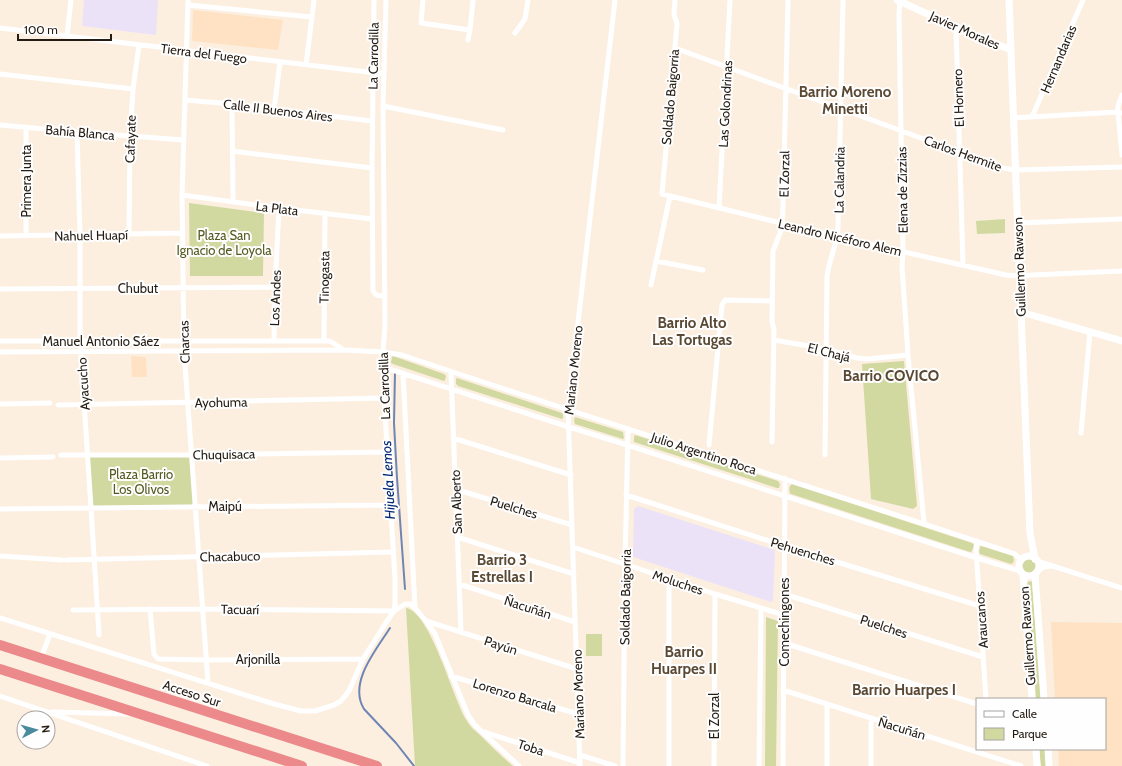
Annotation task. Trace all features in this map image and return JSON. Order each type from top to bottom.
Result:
[{"type":"highway","name":"Acceso Sur","points":[[0,645],[376,766]]},
{"type":"highway","points":[[0,669],[302,766]]},
{"type":"main road","name":"Javier Morales","points":[[899,0],[956,27],[1011,50]]},
{"type":"main road","name":"Guillermo Rawson","points":[[1009,0],[1020,312],[1030,533],[1036,560]]},
{"type":"main road","points":[[1020,312],[1122,341]]},
{"type":"main road","name":"Guillermo Rawson","points":[[1024,559],[1030,533]]},
{"type":"main road","points":[[1033,557],[1036,560],[1039,566],[1036,572],[1030,576],[1021,572],[1019,566],[1024,559],[1033,557]]},
{"type":"main road","name":"Guillermo Rawson","points":[[1021,572],[1032,698]]},
{"type":"main road","name":"Guillermo Rawson","points":[[1036,572],[1044,698]]},
{"type":"main road","points":[[1036,750],[1037,766]]},
{"type":"main road","points":[[1048,750],[1049,766]]},
{"type":"street","points":[[67,36],[71,0]]},
{"type":"street","points":[[306,65],[314,0]]},
{"type":"street","name":"La Carrodilla","points":[[374,0],[372,73],[373,291],[378,296],[384,296]]},
{"type":"street","name":"La Carrodilla","points":[[386,0],[383,106],[383,367],[396,603],[394,611]]},
{"type":"street","points":[[423,0],[421,23],[470,30]]},
{"type":"street","points":[[468,40],[472,0]]},
{"type":"street","points":[[515,33],[525,19],[528,0]]},
{"type":"street","name":"Mariano Moreno","points":[[580,764],[568,410],[616,0]]},
{"type":"street","name":"Soldado Baigorria","points":[[662,194],[677,24],[674,14],[675,0]]},
{"type":"street","name":"Las Golondrinas","points":[[719,208],[730,0]]},
{"type":"street","name":"El Zorzal","points":[[772,442],[774,340],[774,329],[772,322],[773,251],[782,228],[788,0]]},
{"type":"street","name":"La Calandria","points":[[825,455],[827,276],[838,237],[843,0]]},
{"type":"street","name":"Elena de Zizzias","points":[[899,0],[902,266],[908,355],[924,523]]},
{"type":"street","name":"Hernandarias","points":[[1032,117],[1083,0]]},
{"type":"street","points":[[188,2],[312,17]]},
{"type":"street","name":"Charcas","points":[[188,2],[182,195],[184,351],[208,683]]},
{"type":"street","name":"El Hornero","points":[[956,27],[963,266]]},
{"type":"street","name":"Tierra del Fuego","points":[[0,28],[384,74]]},
{"type":"street","name":"Cafayate","points":[[129,234],[130,136],[133,89],[139,45]]},
{"type":"street","name":"Carlos Hermite","points":[[675,48],[1003,168],[1015,170],[1122,167]]},
{"type":"street","points":[[274,110],[280,62]]},
{"type":"street","points":[[0,74],[133,89]]},
{"type":"street","points":[[1122,95],[1118,106],[1120,112],[1122,155]]},
{"type":"street","name":"Calle II Buenos Aires","points":[[185,100],[232,104],[372,121]]},
{"type":"street","points":[[232,104],[233,202]]},
{"type":"street","points":[[383,106],[503,130]]},
{"type":"street","points":[[1013,118],[1120,112]]},
{"type":"street","name":"Bahía Blanca","points":[[0,125],[184,140]]},
{"type":"street","name":"Primera Junta","points":[[26,127],[26,236]]},
{"type":"street","name":"Ayacucho","points":[[77,132],[80,235],[80,351],[85,404],[99,635]]},
{"type":"street","points":[[232,151],[372,168]]},
{"type":"street","name":"Leandro Nicéforo Alem","points":[[662,194],[1006,276],[1122,271]]},
{"type":"street","name":"La Plata","points":[[182,195],[372,219]]},
{"type":"street","points":[[651,285],[670,196]]},
{"type":"street","name":"Los Andes","points":[[274,341],[279,208]]},
{"type":"street","name":"Tinogasta","points":[[324,341],[325,213]]},
{"type":"street","points":[[1017,223],[1122,219]]},
{"type":"street","name":"Nahuel Huapí","points":[[0,236],[182,233]]},
{"type":"street","points":[[656,261],[703,270]]},
{"type":"street","name":"Chubut","points":[[0,289],[275,287]]},
{"type":"street","points":[[709,445],[722,306],[725,300],[772,300]]},
{"type":"street","points":[[1081,433],[1090,332]]},
{"type":"street","name":"El Chajá","points":[[774,340],[826,349],[857,358],[867,359],[908,355]]},
{"type":"street","name":"Manuel Antonio Sáez","points":[[0,341],[324,341],[332,342],[344,350]]},
{"type":"street","name":"Manuel Antonio Sáez","points":[[0,352],[344,350],[383,352]]},
{"type":"street","name":"Julio Argentino Roca","points":[[383,352],[402,356],[785,478],[1016,554],[1024,559]]},
{"type":"street","name":"Julio Argentino Roca","points":[[383,367],[569,427],[627,444],[1021,572]]},
{"type":"street","name":"San Alberto","points":[[451,372],[461,632]]},
{"type":"street","name":"La Carrodilla","points":[[403,373],[415,608]]},
{"type":"street","name":"Ayohuma","points":[[58,405],[384,398]]},
{"type":"street","points":[[0,404],[50,403]]},
{"type":"street","name":"Soldado Baigorria","points":[[623,766],[624,565],[628,429]]},
{"type":"street","points":[[453,438],[570,475]]},
{"type":"street","name":"Chuquisaca","points":[[61,455],[192,455],[387,452]]},
{"type":"street","points":[[0,458],[53,457]]},
{"type":"street","name":"Comechingones","points":[[783,766],[785,478]]},
{"type":"street","name":"Puelches","points":[[455,489],[572,524]]},
{"type":"street","name":"Pehuenches","points":[[626,495],[980,606]]},
{"type":"street","name":"Maipú","points":[[0,509],[390,505]]},
{"type":"street","points":[[457,537],[574,574]]},
{"type":"street","name":"Araucanos","points":[[977,541],[976,550],[986,698]]},
{"type":"street","name":"Moluches","points":[[573,547],[624,565],[784,615]]},
{"type":"street","name":"Chacabuco","points":[[0,556],[64,560],[94,560],[393,552]]},
{"type":"street","points":[[1036,560],[1122,588]]},
{"type":"street","points":[[1036,572],[1044,567],[1055,566]]},
{"type":"street","points":[[669,766],[670,579]]},
{"type":"street","name":"Ñacuñán","points":[[459,584],[575,622]]},
{"type":"street","name":"El Zorzal","points":[[714,766],[715,594]]},
{"type":"street","name":"Puelches","points":[[784,594],[983,657]]},
{"type":"street","points":[[0,618],[274,704],[301,711],[315,711],[327,708],[342,701],[349,691],[363,658],[394,611],[406,604],[410,604],[426,621],[435,634],[451,676],[474,724],[519,766]]},
{"type":"street","name":"Comechingones","points":[[759,766],[761,608]]},
{"type":"street","name":"Arjonilla","points":[[150,609],[154,654],[158,659],[206,660],[363,658]]},
{"type":"street","name":"Tacuarí","points":[[73,610],[203,609],[394,611]]},
{"type":"street","name":"Payún","points":[[426,621],[577,669]]},
{"type":"street","points":[[42,658],[50,634]]},
{"type":"street","points":[[784,643],[976,704]]},
{"type":"street","name":"Lorenzo Barcala","points":[[451,676],[578,714]]},
{"type":"street","name":"Ñacuñán","points":[[784,690],[1021,766]]},
{"type":"street","points":[[0,696],[41,710]]},
{"type":"street","points":[[827,704],[827,766]]},
{"type":"street","points":[[56,712],[142,715]]},
{"type":"street","points":[[56,715],[207,766]]},
{"type":"street","points":[[871,718],[871,766]]},
{"type":"street","name":"Toba","points":[[481,731],[580,764]]},
{"type":"street","points":[[990,750],[990,756]]},
{"type":"street","points":[[580,755],[616,766]]},
{"type":"shaded area","points":[[84,0],[158,0],[156,35],[82,26]]},
{"type":"shaded area","points":[[193,10],[283,20],[278,50],[192,41]]},
{"type":"shaded area","points":[[131,356],[146,357],[147,377],[132,377]]},
{"type":"shaded area","points":[[638,506],[775,550],[773,600],[771,602],[633,557],[634,509]]},
{"type":"shaded area","points":[[1051,622],[1122,623],[1122,766],[1059,766],[1058,750],[1106,750],[1106,698],[1055,698]]},
{"type":"green space","name":"Plaza San Ignacio de Loyola","points":[[189,203],[264,213],[263,276],[190,276]]},
{"type":"green space","points":[[1005,219],[1005,233],[977,234],[976,221]]},
{"type":"green space","points":[[393,356],[444,374],[446,376],[445,380],[444,381],[393,364],[391,363]]},
{"type":"green space","points":[[904,361],[917,506],[913,509],[871,499],[862,364]]},
{"type":"green space","points":[[457,378],[562,413],[563,418],[562,419],[458,386],[456,384]]},
{"type":"green space","points":[[575,417],[623,432],[624,438],[623,439],[575,424]]},
{"type":"green space","points":[[635,435],[778,481],[780,484],[779,488],[634,442]]},
{"type":"green space","name":"Plaza Barrio Los Olivos","points":[[88,455],[192,455],[195,507],[91,508]]},
{"type":"green space","points":[[792,484],[972,543],[974,545],[972,551],[970,552],[791,494],[789,488]]},
{"type":"green space","points":[[981,546],[1013,556],[1013,563],[1011,564],[980,554],[979,552]]},
{"type":"green space","points":[[1026,559],[1032,559],[1036,563],[1036,569],[1032,573],[1026,573],[1022,569],[1022,563]]},
{"type":"green space","points":[[1030,581],[1032,582],[1041,698],[1036,698],[1027,583]]},
{"type":"green space","points":[[406,608],[415,613],[424,624],[433,640],[461,710],[468,723],[513,766],[415,766]]},
{"type":"green space","points":[[766,617],[778,621],[776,766],[765,766]]},
{"type":"green space","points":[[586,634],[602,634],[602,656],[586,656]]},
{"type":"green space","points":[[1039,750],[1045,750],[1046,766],[1041,766]]},
{"type":"waterway","name":"Hijuela Lemos","points":[[395,372],[394,423],[405,589]]},
{"type":"waterway","name":"Hijuela Lemos","points":[[390,628],[371,656],[366,667],[359,688],[360,699],[364,709],[396,743],[414,766]]},
{"type":"district","name":"Barrio Moreno Minetti","points":[[845,100]]},
{"type":"district","name":"Barrio Alto Las Tortugas","points":[[692,332]]},
{"type":"district","name":"Barrio COVICO","points":[[891,376]]},
{"type":"district","name":"Barrio 3 Estrellas I","points":[[502,568]]},
{"type":"district","name":"Barrio Huarpes II","points":[[684,660]]},
{"type":"district","name":"Barrio Huarpes I","points":[[904,690]]}]
